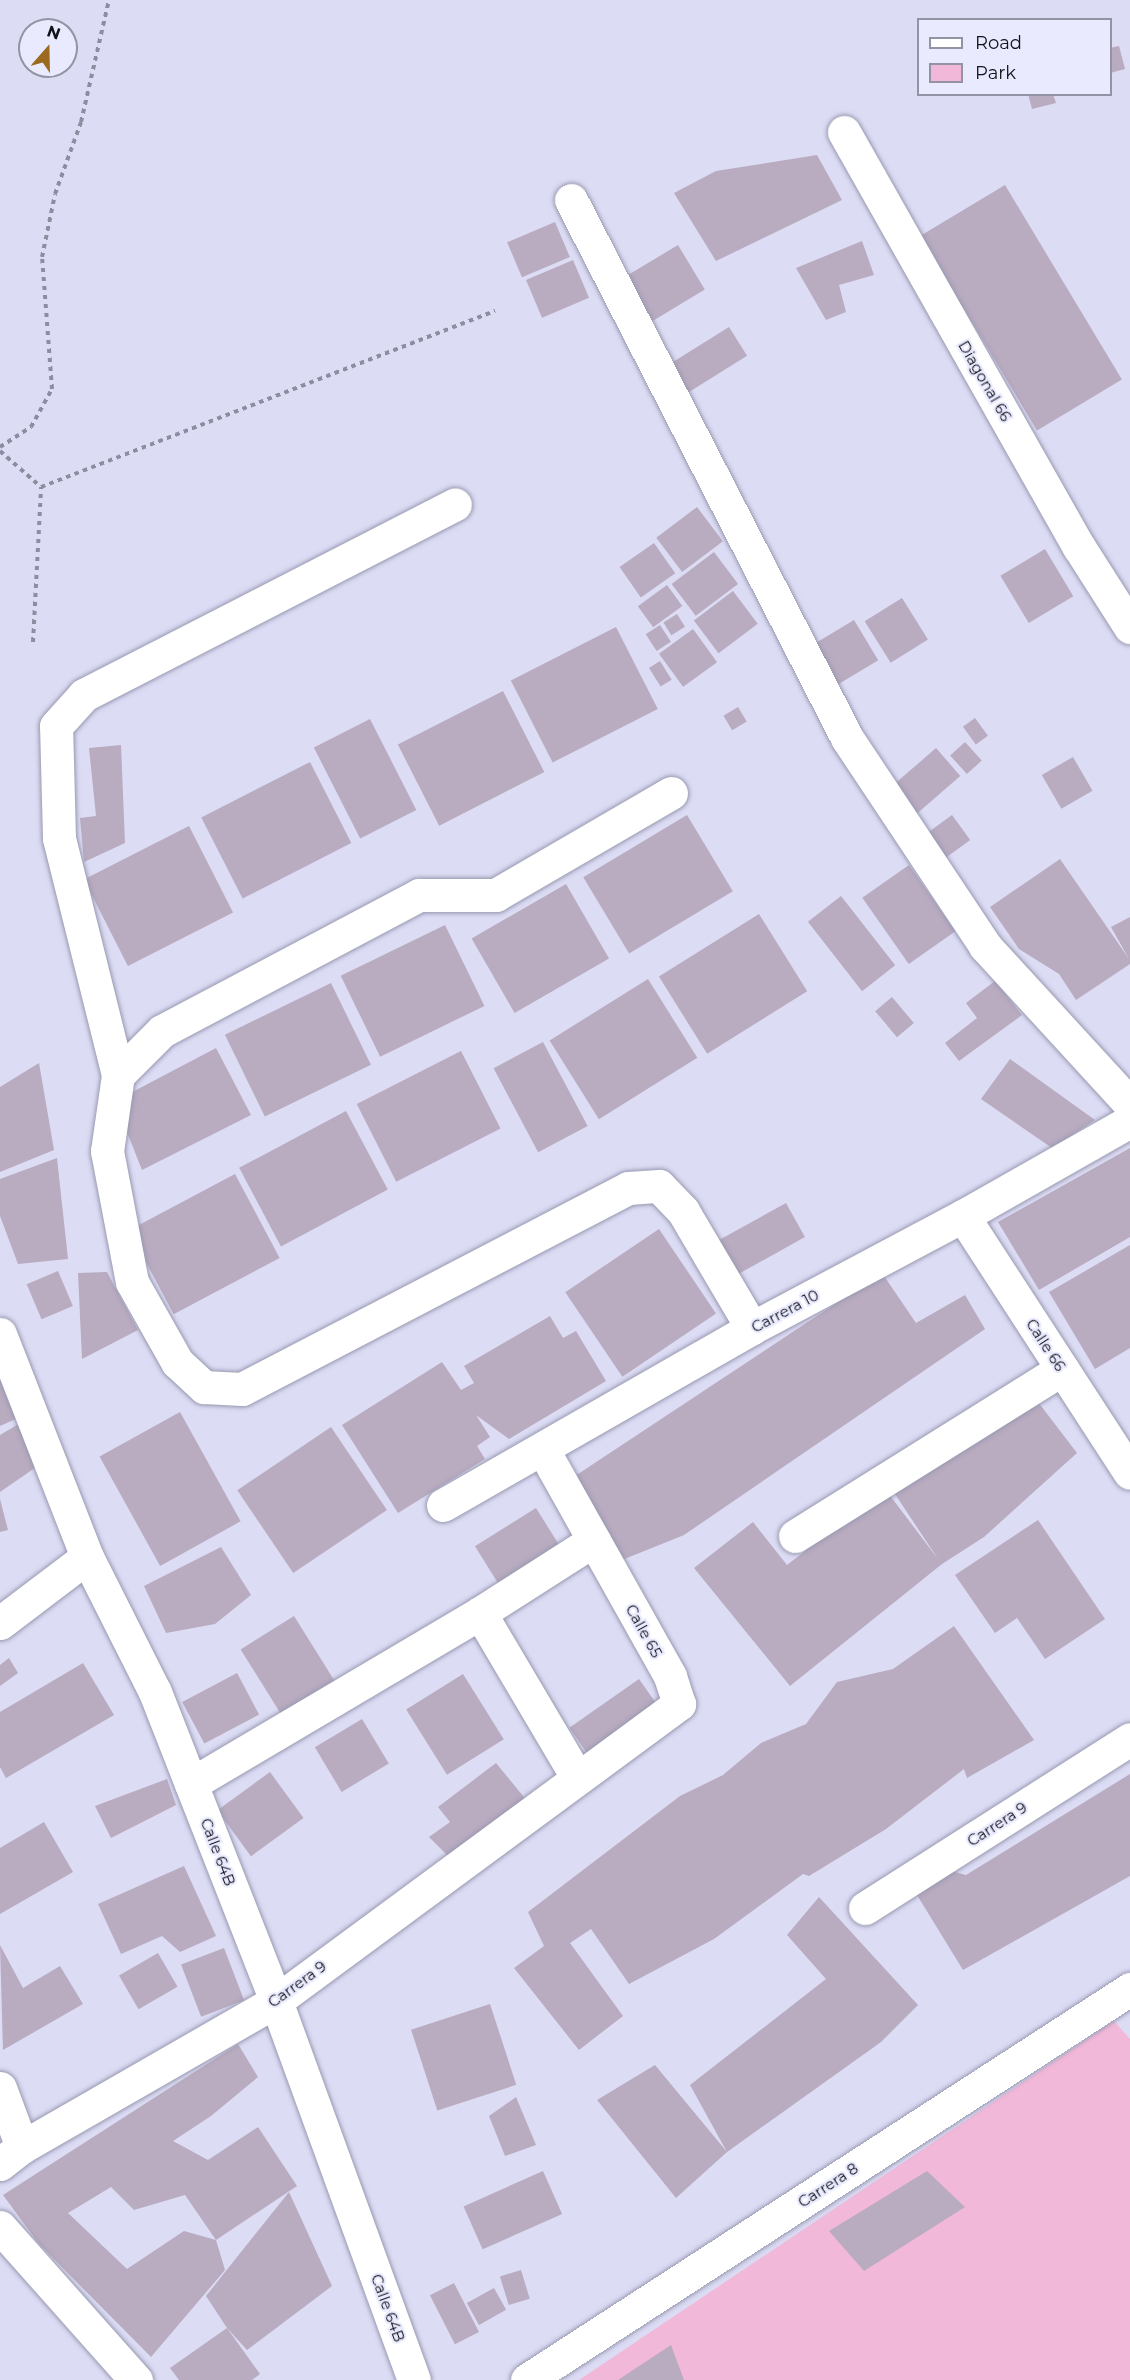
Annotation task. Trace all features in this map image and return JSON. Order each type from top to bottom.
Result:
[{"type":"street","name":"Diagonal 66","points":[[844,132],[1079,548],[1130,627]]},
{"type":"street","points":[[571,200],[847,738],[984,946],[1130,1104]]},
{"type":"street","points":[[455,504],[84,695],[56,726],[59,838],[118,1075],[106,1151],[132,1282],[177,1362],[204,1387],[242,1389],[628,1188],[659,1186],[683,1211],[752,1328]]},
{"type":"street","points":[[118,1075],[162,1031],[419,895],[496,895],[671,793]]},
{"type":"street","name":"Carrera 10","points":[[443,1505],[543,1450],[752,1328],[963,1216],[1130,1121]]},
{"type":"street","name":"Calle 66","points":[[963,1216],[1062,1369],[1120,1437],[1130,1473]]},
{"type":"street","name":"Calle 64B","points":[[0,1334],[87,1557],[155,1692],[276,2001],[414,2380]]},
{"type":"street","points":[[795,1536],[1062,1369]]},
{"type":"street","name":"Calle 65","points":[[543,1450],[670,1676],[679,1704],[577,1777]]},
{"type":"street","points":[[191,1784],[480,1613],[594,1540]]},
{"type":"street","points":[[0,1623],[87,1557]]},
{"type":"street","points":[[480,1613],[577,1777]]},
{"type":"street","name":"Carrera 9","points":[[865,1908],[1130,1739]]},
{"type":"street","name":"Carrera 9","points":[[11,2155],[276,2001],[577,1777]]},
{"type":"street","name":"Carrera 8","points":[[527,2380],[1130,1989]]},
{"type":"street","points":[[0,2088],[11,2155]]},
{"type":"street","points":[[0,2227],[136,2380]]},
{"type":"path","points":[[41,487],[0,449],[31,427],[52,389],[42,257],[55,194],[81,122],[110,0]]},
{"type":"path","points":[[41,487],[495,311]]},
{"type":"path","points":[[33,642],[41,487]]},
{"type":"green space","points":[[1114,2021],[1130,2039],[1130,2380],[579,2380]]},
{"type":"building","points":[[1119,46],[1125,69],[1112,72],[1112,48]]},
{"type":"building","points":[[1029,96],[1054,96],[1056,103],[1032,109]]},
{"type":"building","points":[[817,155],[842,200],[716,261],[674,193],[716,171]]},
{"type":"building","points":[[1005,185],[1122,380],[1037,431],[920,236]]},
{"type":"building","points":[[555,222],[570,257],[522,277],[507,242]]},
{"type":"building","points":[[862,241],[874,275],[839,285],[846,312],[826,320],[796,268]]},
{"type":"building","points":[[678,245],[705,290],[644,326],[617,282]]},
{"type":"building","points":[[573,260],[589,298],[542,318],[526,280]]},
{"type":"building","points":[[729,327],[747,356],[684,395],[666,366]]},
{"type":"building","points":[[697,507],[723,541],[682,572],[656,538]]},
{"type":"building","points":[[654,543],[675,573],[641,597],[620,567]]},
{"type":"building","points":[[1045,549],[1073,596],[1029,623],[1000,576]]},
{"type":"building","points":[[714,552],[738,584],[696,616],[672,584]]},
{"type":"building","points":[[667,585],[682,606],[653,627],[638,606]]},
{"type":"building","points":[[733,591],[758,624],[719,653],[694,620]]},
{"type":"building","points":[[902,598],[928,640],[891,663],[865,621]]},
{"type":"building","points":[[677,614],[685,627],[671,635],[663,622]]},
{"type":"building","points":[[854,620],[878,660],[837,685],[813,645]]},
{"type":"building","points":[[660,625],[671,642],[657,651],[646,634]]},
{"type":"building","points":[[616,627],[658,709],[553,763],[511,681]]},
{"type":"building","points":[[693,629],[717,662],[683,687],[659,654]]},
{"type":"building","points":[[660,661],[672,680],[661,687],[649,668]]},
{"type":"building","points":[[503,691],[544,772],[439,826],[398,745]]},
{"type":"building","points":[[738,707],[747,722],[732,730],[723,716]]},
{"type":"building","points":[[975,718],[988,736],[976,745],[963,727]]},
{"type":"building","points":[[370,719],[416,810],[360,838],[314,748]]},
{"type":"building","points":[[965,742],[982,761],[967,774],[950,755]]},
{"type":"building","points":[[121,745],[125,843],[84,862],[80,818],[96,816],[89,748]]},
{"type":"building","points":[[936,748],[960,776],[915,815],[891,787]]},
{"type":"building","points":[[1073,757],[1092,791],[1061,809],[1042,775]]},
{"type":"building","points":[[310,762],[351,843],[243,898],[201,817]]},
{"type":"building","points":[[687,815],[733,891],[629,954],[583,877]]},
{"type":"building","points":[[952,815],[970,840],[943,860],[924,835]]},
{"type":"building","points":[[189,826],[233,912],[128,966],[84,880]]},
{"type":"building","points":[[1060,859],[1129,959],[1111,927],[1130,917],[1130,964],[1076,1000],[1059,974],[1019,949],[990,907]]},
{"type":"building","points":[[909,865],[955,931],[909,964],[862,898]]},
{"type":"building","points":[[566,884],[609,958],[515,1013],[472,938]]},
{"type":"building","points":[[841,896],[895,965],[862,991],[808,922]]},
{"type":"building","points":[[759,914],[807,991],[707,1054],[659,977]]},
{"type":"building","points":[[445,925],[484,1006],[380,1057],[341,976]]},
{"type":"building","points":[[648,979],[697,1058],[599,1119],[550,1040]]},
{"type":"building","points":[[995,981],[1022,1015],[959,1061],[945,1043],[977,1018],[966,1003]]},
{"type":"building","points":[[331,983],[371,1065],[265,1117],[225,1035]]},
{"type":"building","points":[[892,997],[914,1023],[897,1037],[875,1011]]},
{"type":"building","points":[[543,1042],[588,1126],[538,1152],[494,1068]]},
{"type":"building","points":[[216,1048],[251,1115],[142,1170],[123,1122],[121,1098]]},
{"type":"building","points":[[461,1051],[500,1129],[396,1182],[357,1104]]},
{"type":"building","points":[[1010,1059],[1095,1120],[1052,1148],[981,1099]]},
{"type":"building","points":[[39,1063],[54,1150],[0,1172],[0,1087]]},
{"type":"building","points":[[346,1111],[388,1190],[281,1246],[239,1168]]},
{"type":"building","points":[[1130,1148],[1130,1237],[1039,1290],[998,1222]]},
{"type":"building","points":[[57,1158],[68,1259],[18,1264],[0,1216],[0,1179]]},
{"type":"building","points":[[235,1174],[280,1258],[174,1314],[129,1230]]},
{"type":"building","points":[[786,1203],[805,1237],[738,1274],[719,1240]]},
{"type":"building","points":[[659,1229],[716,1314],[622,1377],[565,1292]]},
{"type":"building","points":[[1130,1245],[1130,1348],[1095,1369],[1049,1292]]},
{"type":"building","points":[[58,1271],[73,1306],[42,1319],[27,1284]]},
{"type":"building","points":[[107,1272],[138,1330],[82,1359],[78,1273]]},
{"type":"building","points":[[882,1273],[916,1323],[965,1295],[985,1329],[684,1535],[617,1562],[566,1482]]},
{"type":"building","points":[[550,1316],[563,1338],[576,1331],[606,1381],[509,1439],[476,1415],[490,1437],[477,1446],[485,1459],[398,1513],[342,1425],[442,1362],[461,1390],[474,1383],[464,1366]]},
{"type":"building","points":[[0,1365],[27,1414],[0,1426]]},
{"type":"building","points":[[1035,1398],[1077,1453],[984,1537],[942,1564],[790,1686],[694,1568],[753,1522],[787,1565],[885,1489],[938,1559],[891,1488]]},
{"type":"building","points":[[180,1412],[241,1521],[160,1566],[100,1457]]},
{"type":"building","points":[[27,1419],[42,1463],[0,1492],[0,1435]]},
{"type":"building","points":[[331,1427],[387,1510],[293,1573],[237,1490]]},
{"type":"building","points":[[0,1499],[8,1530],[0,1532]]},
{"type":"building","points":[[536,1508],[561,1548],[500,1586],[475,1546]]},
{"type":"building","points":[[1038,1520],[1105,1619],[1045,1659],[1017,1618],[995,1633],[955,1575]]},
{"type":"building","points":[[221,1547],[251,1595],[215,1624],[166,1633],[144,1586]]},
{"type":"building","points":[[294,1616],[339,1688],[286,1721],[241,1649]]},
{"type":"building","points":[[954,1626],[1034,1740],[967,1778],[964,1769],[886,1829],[809,1876],[803,1874],[714,1939],[629,1984],[591,1929],[570,1943],[623,2016],[579,2050],[514,1968],[544,1946],[528,1912],[680,1796],[723,1775],[761,1743],[806,1724],[837,1682],[893,1669]]},
{"type":"building","points":[[9,1658],[18,1673],[0,1686],[0,1665]]},
{"type":"building","points":[[83,1663],[114,1715],[6,1778],[0,1767],[0,1712]]},
{"type":"building","points":[[237,1673],[259,1714],[204,1744],[182,1702]]},
{"type":"building","points":[[463,1674],[504,1739],[447,1775],[406,1710]]},
{"type":"building","points":[[639,1679],[662,1712],[592,1761],[569,1728]]},
{"type":"building","points":[[362,1719],[389,1764],[342,1792],[315,1747]]},
{"type":"building","points":[[496,1763],[528,1802],[450,1858],[429,1837],[450,1822],[438,1807]]},
{"type":"building","points":[[270,1772],[304,1818],[251,1856],[217,1810]]},
{"type":"building","points":[[1130,1774],[1130,1876],[963,1970],[917,1895],[951,1871],[966,1875]]},
{"type":"building","points":[[167,1779],[176,1805],[111,1838],[95,1806]]},
{"type":"building","points":[[44,1822],[73,1872],[0,1914],[0,1848]]},
{"type":"building","points":[[184,1866],[216,1936],[180,1952],[162,1936],[121,1954],[98,1904]]},
{"type":"building","points":[[819,1897],[918,2005],[881,2042],[727,2152],[690,2085],[826,1979],[787,1935]]},
{"type":"building","points":[[0,1945],[23,1988],[60,1966],[83,2004],[3,2050]]},
{"type":"building","points":[[224,1948],[244,2000],[201,2017],[181,1964]]},
{"type":"building","points":[[158,1953],[178,1987],[139,2009],[119,1976]]},
{"type":"building","points":[[490,2004],[516,2085],[437,2110],[411,2030]]},
{"type":"building","points":[[238,2044],[258,2077],[211,2116],[173,2141],[208,2160],[258,2127],[297,2186],[216,2240],[225,2270],[151,2357],[39,2244],[3,2195]],"holes":[[[111,2187],[134,2210],[185,2195],[216,2240],[184,2231],[127,2269],[68,2213]]]},
{"type":"building","points":[[655,2065],[727,2152],[676,2198],[597,2100]]},
{"type":"building","points":[[516,2097],[536,2145],[505,2156],[489,2116]]},
{"type":"building","points":[[543,2171],[562,2214],[483,2249],[464,2206]]},
{"type":"building","points":[[927,2171],[965,2207],[864,2271],[829,2231]]},
{"type":"building","points":[[289,2192],[332,2286],[247,2350],[227,2328],[206,2296]]},
{"type":"building","points":[[521,2270],[530,2299],[509,2305],[500,2276]]},
{"type":"building","points":[[454,2283],[479,2332],[455,2344],[430,2295]]},
{"type":"building","points":[[494,2288],[506,2310],[479,2325],[467,2303]]},
{"type":"building","points":[[227,2328],[260,2374],[252,2380],[179,2380],[170,2368]]},
{"type":"building","points":[[671,2345],[684,2380],[618,2380]]}]
